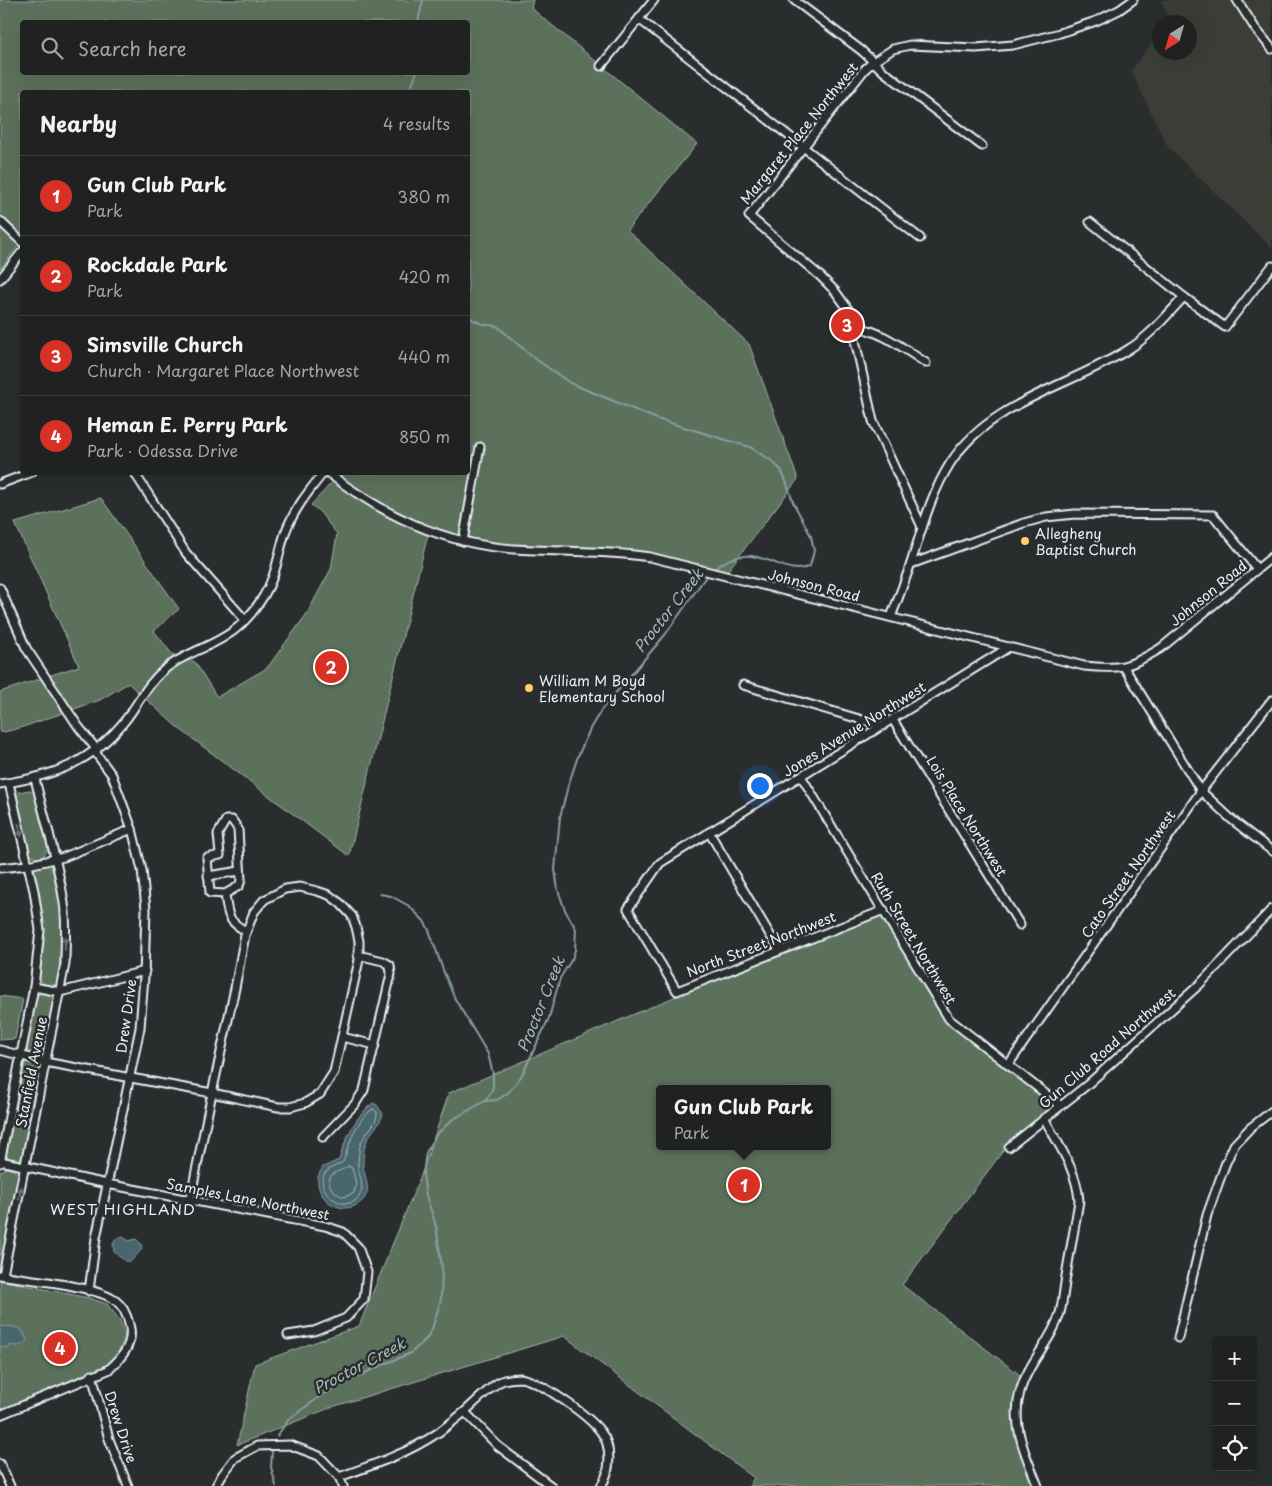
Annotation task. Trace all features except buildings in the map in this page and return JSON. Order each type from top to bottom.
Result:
[{"type":"street","points":[[602,66],[654,0]]},
{"type":"street","points":[[794,0],[862,50],[873,62],[982,146]]},
{"type":"street","name":"Margaret Place Northwest","points":[[922,527],[873,421],[848,310],[835,291],[820,276],[749,216],[865,69],[893,49],[910,45],[976,48],[1013,45],[1096,22],[1133,0]]},
{"type":"street","points":[[1237,0],[1255,28],[1272,49]]},
{"type":"street","points":[[639,20],[804,146],[920,238]]},
{"type":"street","points":[[0,221],[20,240]]},
{"type":"street","points":[[1090,222],[1225,327],[1272,266]]},
{"type":"street","points":[[0,278],[20,254]]},
{"type":"street","points":[[891,617],[935,492],[952,461],[972,437],[995,419],[1020,404],[1132,348],[1156,327],[1184,297]]},
{"type":"street","points":[[852,326],[863,327],[891,340],[926,363]]},
{"type":"street","points":[[463,541],[480,447]]},
{"type":"street","points":[[0,484],[24,475]]},
{"type":"street","points":[[136,475],[186,554],[245,620]]},
{"type":"street","points":[[0,784],[34,779],[74,764],[96,751],[113,735],[147,689],[164,670],[224,638],[245,620],[264,596],[272,579],[293,514],[323,475]]},
{"type":"street","name":"Johnson Road","points":[[330,475],[354,493],[388,513],[420,527],[463,541],[514,549],[606,551],[650,557],[1084,666],[1104,668],[1124,667],[1143,659],[1161,648],[1272,556]]},
{"type":"street","points":[[910,564],[1024,523],[1046,517],[1075,514],[1160,514],[1213,515],[1257,569]]},
{"type":"street","name":"Drew Drive","points":[[0,588],[26,648],[112,775],[132,829],[142,870],[146,909],[145,970],[140,1028],[96,1238],[89,1291]]},
{"type":"street","name":"Jones Avenue Northwest","points":[[661,963],[628,909],[660,863],[1009,647]]},
{"type":"street","points":[[1124,667],[1201,791],[1231,819],[1272,851]]},
{"type":"street","points":[[743,685],[883,726]]},
{"type":"street","name":"Cato Street Northwest","points":[[1008,1064],[1201,791],[1272,700]]},
{"type":"street","name":"Lois Place Northwest","points":[[893,720],[1020,925]]},
{"type":"street","name":"Ruth Street Northwest","points":[[801,776],[949,1019],[1060,1105]]},
{"type":"street","name":"Stanfield Avenue","points":[[1,1275],[26,1166],[65,964],[66,930],[64,904],[56,858],[34,779]]},
{"type":"street","points":[[0,1162],[34,987],[40,930],[34,891],[9,783]]},
{"type":"street","points":[[226,820],[232,820],[238,829],[240,871],[241,880],[239,886],[225,894],[210,893],[207,858],[220,855],[218,834],[226,820]]},
{"type":"street","points":[[0,868],[64,857],[132,829]]},
{"type":"street","points":[[709,832],[779,950]]},
{"type":"street","points":[[208,876],[240,871]]},
{"type":"street","points":[[0,1050],[45,1062],[212,1093],[278,1107],[290,1107],[305,1103],[320,1094],[334,1072],[359,960],[359,941],[352,916],[340,903],[329,895],[317,891],[300,888],[285,889],[272,894],[254,912],[246,932],[212,1093],[190,1200]]},
{"type":"street","points":[[225,894],[229,915],[234,924],[246,932]]},
{"type":"street","name":"Gun Club Road Northwest","points":[[1038,1486],[1020,1442],[1017,1425],[1017,1406],[1021,1388],[1028,1371],[1051,1335],[1060,1314],[1079,1200],[1074,1174],[1044,1118],[1087,1084],[1199,985],[1272,909]]},
{"type":"street","name":"North Street Northwest","points":[[661,963],[677,991],[884,910]]},
{"type":"street","points":[[323,1137],[361,1096],[391,974],[390,965],[383,961],[358,955]]},
{"type":"street","points":[[34,987],[60,992],[145,970]]},
{"type":"street","points":[[342,1037],[375,1045]]},
{"type":"street","points":[[1178,1338],[1207,1215],[1225,1165],[1234,1145],[1250,1128],[1272,1111]]},
{"type":"street","points":[[1009,1147],[1044,1118]]},
{"type":"street","name":"Samples Lane Northwest","points":[[0,1162],[325,1226],[343,1232],[358,1248],[367,1272],[364,1299],[346,1318],[314,1331],[288,1335]]},
{"type":"street","points":[[0,1414],[108,1370],[121,1359],[131,1336],[131,1328],[122,1307],[109,1297],[89,1291],[1,1275]]},
{"type":"street","name":"Drew Drive","points":[[92,1375],[110,1439],[128,1486]]},
{"type":"street","points":[[339,1477],[412,1448],[437,1433],[465,1412],[502,1380],[519,1378],[536,1383],[549,1390],[593,1423],[602,1434],[608,1449],[608,1468],[605,1481],[601,1486]]},
{"type":"street","points":[[465,1412],[498,1446],[551,1486]]},
{"type":"street","points":[[216,1486],[235,1458],[257,1446],[290,1445],[319,1456],[339,1477],[343,1486]]},
{"type":"street","points":[[0,1464],[10,1486]]},
{"type":"shaded area","points":[[1161,0],[1272,0],[1272,248],[1168,147],[1131,71],[1152,42],[1152,60],[1197,60],[1197,15],[1167,15]]},
{"type":"green space","points":[[0,0],[533,0],[531,8],[697,144],[627,230],[749,344],[798,479],[726,573],[644,554],[532,551],[457,539],[429,530],[349,856],[177,727],[128,683],[100,700],[20,728],[0,733],[0,692],[79,666],[15,523],[101,498],[179,609],[154,631],[172,654],[195,662],[217,697],[267,668],[306,615],[331,569],[337,534],[319,511],[311,505],[335,479],[331,475],[470,475],[470,90],[20,90],[20,244],[0,269]]},
{"type":"green space","points":[[29,790],[36,797],[48,848],[44,856],[39,857],[33,856],[28,851],[16,798],[19,792]]},
{"type":"green space","points":[[40,865],[48,865],[54,873],[60,902],[61,938],[58,981],[52,986],[43,984],[39,977],[42,958],[42,928],[34,872],[35,868]]},
{"type":"green space","points":[[883,908],[951,1019],[1061,1103],[1006,1147],[902,1285],[1024,1378],[1017,1427],[1041,1486],[749,1486],[754,1478],[564,1336],[332,1407],[237,1445],[255,1364],[359,1326],[423,1170],[449,1093]]},
{"type":"green space","points":[[44,993],[51,996],[55,1001],[45,1048],[38,1054],[33,1054],[28,1052],[25,1045],[35,999],[39,994]]},
{"type":"green space","points":[[0,996],[23,999],[15,1039],[0,1040]]},
{"type":"green space","points":[[26,1062],[31,1062],[40,1067],[40,1072],[24,1155],[21,1159],[12,1160],[5,1155],[21,1066]]},
{"type":"green space","points":[[6,1168],[16,1171],[19,1176],[0,1266],[0,1172]]},
{"type":"green space","points":[[0,1280],[89,1298],[107,1304],[120,1320],[125,1336],[115,1361],[0,1410]]},
{"type":"water","points":[[373,1103],[377,1105],[383,1114],[364,1148],[363,1168],[367,1187],[366,1196],[356,1205],[348,1208],[333,1205],[321,1193],[318,1186],[318,1177],[323,1167],[339,1160],[356,1121]]},
{"type":"water","points":[[123,1237],[129,1241],[136,1239],[141,1244],[142,1249],[131,1261],[125,1261],[114,1252],[113,1244],[117,1238]]},
{"type":"water","points":[[0,1326],[15,1327],[22,1330],[27,1340],[24,1344],[10,1345],[9,1348],[0,1347]]},
{"type":"waterway","name":"Proctor Creek","points":[[418,20],[423,0]]},
{"type":"waterway","name":"Proctor Creek","points":[[410,90],[416,75]]},
{"type":"waterway","name":"Proctor Creek","points":[[470,318],[482,324],[497,326],[534,358],[570,383],[657,419],[750,447],[772,461],[781,470],[793,502],[811,536],[814,551],[810,566],[800,569],[789,568],[755,556],[742,556],[728,560],[713,570]]},
{"type":"waterway","name":"Proctor Creek","points":[[277,1436],[289,1419],[322,1395],[373,1369],[411,1353],[427,1338],[432,1329],[441,1299],[442,1268],[436,1226],[426,1195],[423,1174],[426,1153],[436,1135],[452,1120],[485,1101],[497,1100],[509,1092],[522,1075],[549,1018],[560,978],[572,959],[575,950],[576,929],[565,910],[558,890],[555,869],[560,817],[578,756],[591,727],[602,709],[665,635],[707,575]]},
{"type":"waterway","points":[[380,894],[391,896],[409,906],[424,921],[429,930],[455,999],[488,1054],[493,1074],[493,1085],[492,1091],[485,1101]]},
{"type":"waterway","name":"Proctor Creek","points":[[272,1452],[271,1467],[276,1486]]},
{"type":"place","name":"Simsville Church","points":[[847,325]]},
{"type":"place","name":"Allegheny Baptist Church","points":[[1025,541]]},
{"type":"place","name":"Rockdale Park","points":[[331,667]]},
{"type":"place","name":"William M Boyd Elementary School","points":[[529,688]]},
{"type":"place","name":"Gun Club Park","points":[[744,1185]]},
{"type":"place","name":"Heman E. Perry Park","points":[[60,1348]]},
{"type":"district","name":"WEST HIGHLAND","points":[[123,1208]]}]
